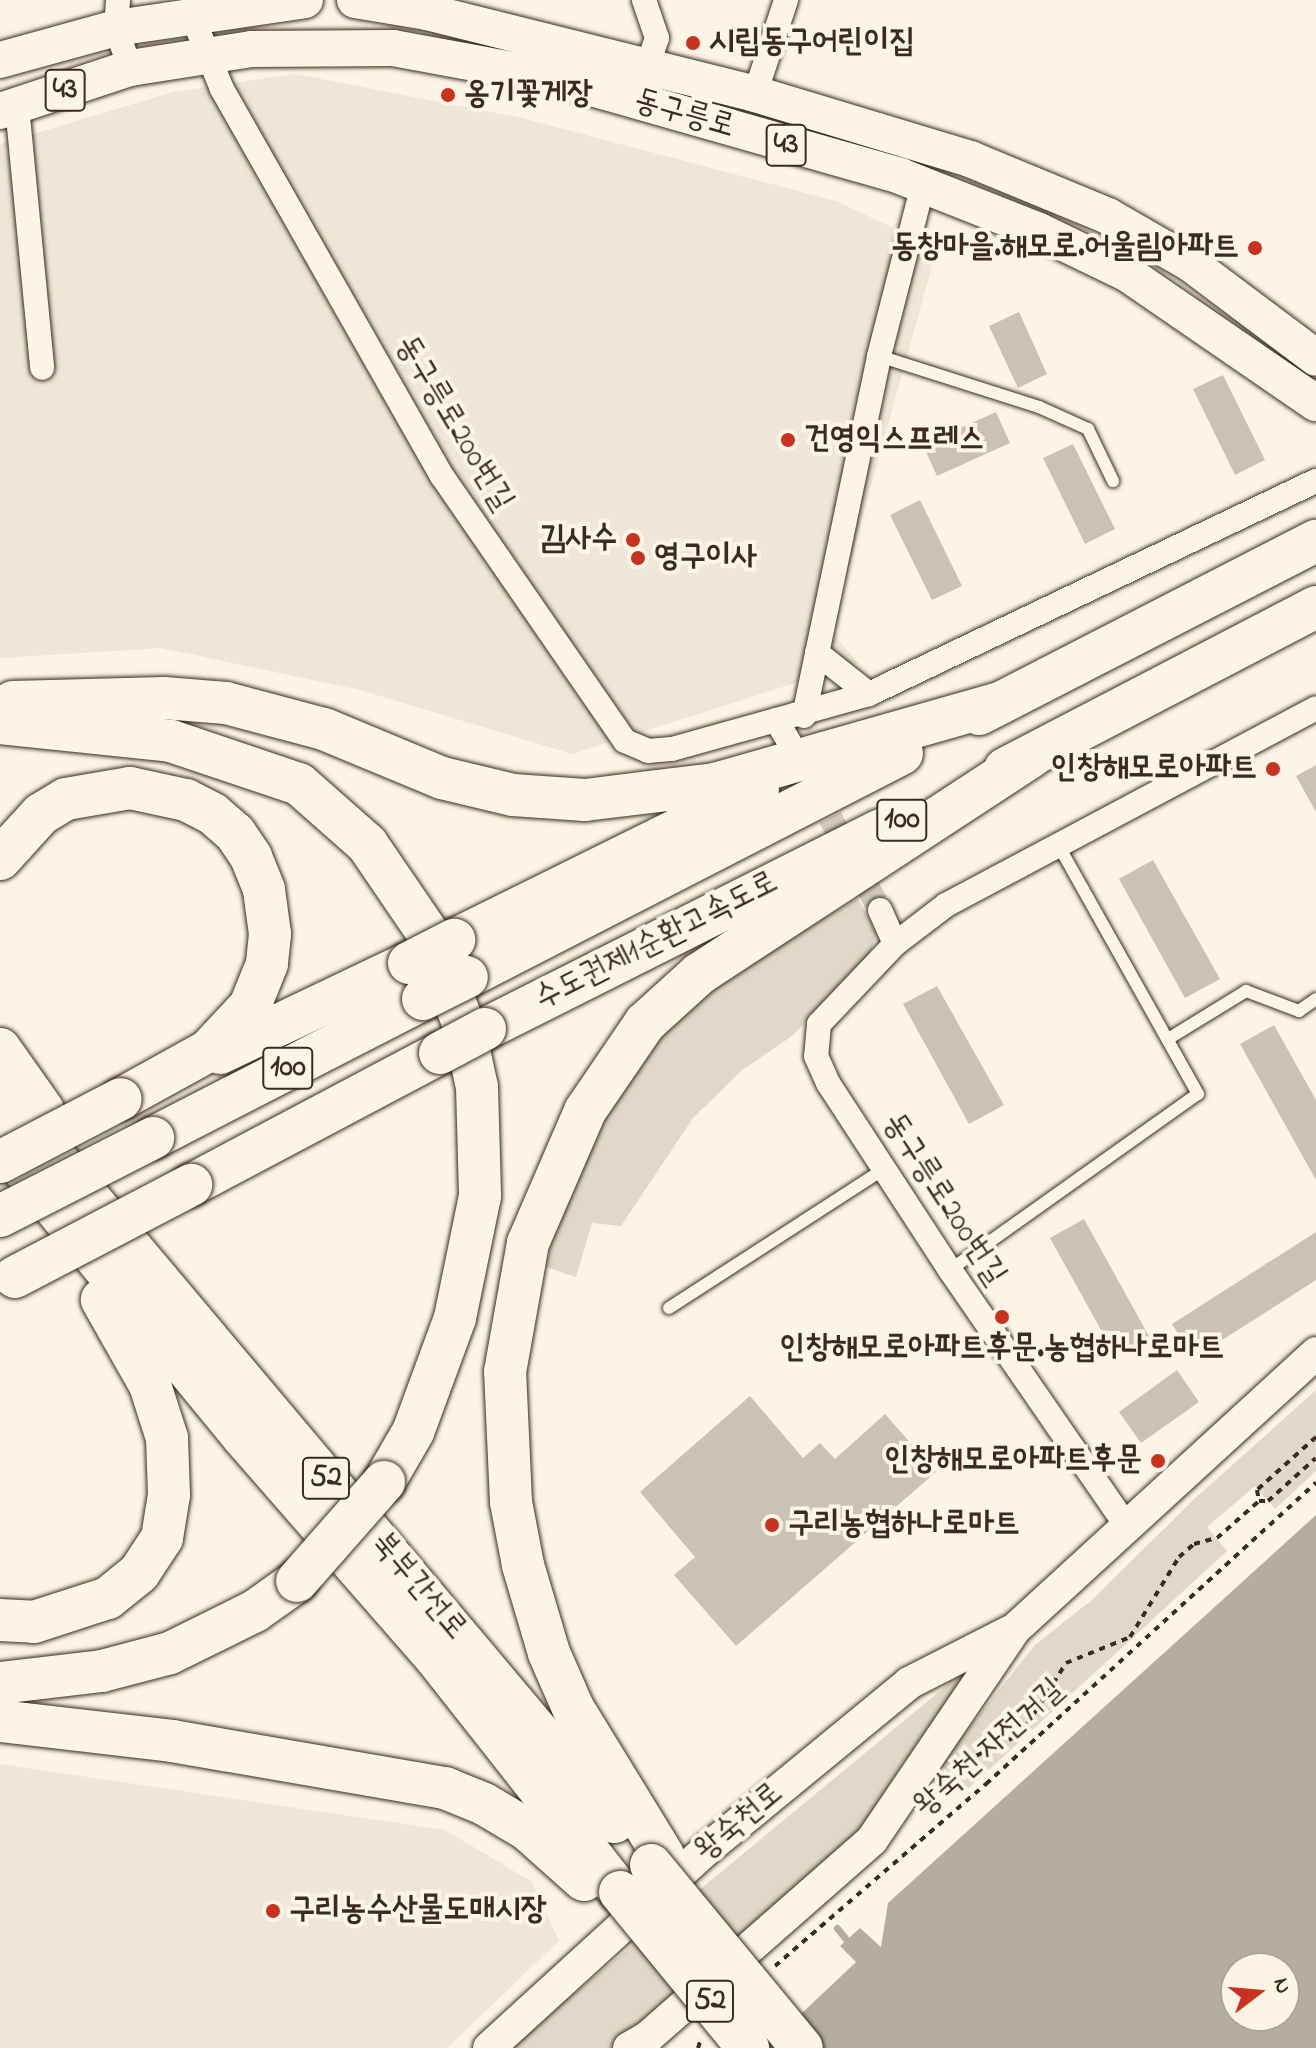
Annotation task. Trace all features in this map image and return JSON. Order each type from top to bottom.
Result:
[{"type":"highway","name":"수도권제1순환고속도로","points":[[0,1216],[153,1138],[416,981],[1002,702],[1316,541]]},
{"type":"highway","name":"수도권제1순환고속도로","points":[[5,1282],[485,1029],[1030,757],[1316,607]]},
{"type":"highway","points":[[0,703],[164,698],[226,703],[324,729],[442,778],[513,795],[585,800],[715,784],[831,754],[1002,702]]},
{"type":"highway","points":[[0,723],[171,741],[299,784],[367,844],[429,935],[463,1023],[477,1087],[480,1196],[455,1318],[413,1432],[384,1482],[297,1581],[255,1611],[170,1653],[102,1671],[0,1683]]},
{"type":"highway","points":[[460,959],[831,754]]},
{"type":"highway","points":[[657,1860],[573,1708],[549,1653],[523,1565],[511,1502],[505,1372],[528,1243],[585,1111],[645,1023],[699,974],[1030,757]]},
{"type":"highway","points":[[0,859],[41,814],[66,799],[130,788],[186,800],[213,814],[235,833],[251,857],[264,890],[270,934],[267,964],[250,1006],[208,1051],[0,1162]]},
{"type":"highway","points":[[121,1099],[416,981]]},
{"type":"highway","points":[[0,1049],[176,1301]]},
{"type":"highway","name":"북부간선로","points":[[0,1092],[657,1860]]},
{"type":"highway","name":"북부간선로","points":[[0,1141],[244,1438],[436,1658],[613,1898],[671,1953],[748,2048]]},
{"type":"highway","points":[[0,1178],[102,1300],[244,1438]]},
{"type":"highway","points":[[0,1620],[34,1622],[108,1598],[139,1573],[162,1538],[169,1495],[167,1438],[150,1385],[102,1300]]},
{"type":"highway","points":[[0,1721],[172,1741],[445,1788],[484,1804],[528,1830],[613,1898]]},
{"type":"highway","name":"52","points":[[657,1860],[711,1942],[802,2048]]},
{"type":"main road","name":"43","points":[[0,60],[117,14],[305,0]]},
{"type":"main road","name":"동구릉로","points":[[355,0],[427,12],[755,94],[970,159],[1108,216],[1191,264],[1316,358]]},
{"type":"main road","name":"동구릉로","points":[[9,109],[130,68],[204,53],[393,48],[557,78],[923,185],[1039,231],[1128,274],[1316,403]]},
{"type":"street","points":[[644,0],[657,38],[647,67]]},
{"type":"street","points":[[755,94],[786,0]]},
{"type":"street","name":"동구릉로200번길","points":[[172,10],[204,53],[442,476],[625,741],[648,751],[672,749],[776,720],[804,716],[869,694],[1316,481]]},
{"type":"street","points":[[117,14],[130,68]]},
{"type":"street","points":[[9,109],[42,368]]},
{"type":"street","points":[[804,716],[879,356],[923,185]]},
{"type":"street","points":[[817,653],[869,694]]},
{"type":"street","name":"동구릉로200번길","points":[[1125,1524],[884,1169],[816,1056],[819,1024],[895,944],[946,905],[1316,708]]},
{"type":"street","points":[[776,720],[789,742]]},
{"type":"street","points":[[880,910],[895,944]]},
{"type":"street","name":"왕숙천로","points":[[629,2048],[648,2037],[872,1840],[1014,1630],[1125,1524],[1316,1353]]},
{"type":"street","name":"왕숙천로","points":[[489,2048],[706,1850],[909,1683],[1014,1630]]},
{"type":"lane","points":[[879,356],[1039,407],[1088,429],[1113,481]]},
{"type":"lane","points":[[950,1270],[1198,1094],[1058,845]]},
{"type":"lane","points":[[1168,1039],[1246,991],[1299,1011],[1316,999]]},
{"type":"lane","points":[[669,1308],[884,1169]]},
{"type":"path","points":[[1259,1501],[1257,1490],[1316,1437]]},
{"type":"path","points":[[945,1770],[1021,1734],[1066,1663],[1130,1637],[1179,1557],[1194,1544],[1217,1538],[1259,1501],[1268,1501],[1316,1458]]},
{"type":"path","name":"왕숙천 자전거길","points":[[766,1973],[986,1784],[1316,1483]]},
{"type":"path","points":[[698,2048],[705,2032]]},
{"type":"shaded area","points":[[295,74],[518,117],[836,201],[937,248],[831,631],[858,663],[572,754],[360,690],[161,648],[0,658],[0,144],[173,92]]},
{"type":"shaded area","points":[[858,898],[877,934],[867,960],[792,1036],[741,1071],[693,1118],[621,1226],[592,1223],[576,1277],[546,1267],[556,1223],[596,1131],[636,1063],[679,1015],[724,975]]},
{"type":"shaded area","points":[[1316,1390],[1316,1471],[1275,1509],[1255,1486],[1207,1527],[1227,1551],[966,1791],[940,1764],[1035,1645],[1093,1599],[1192,1501]]},
{"type":"shaded area","points":[[1316,1515],[1316,2048],[765,2048],[856,1962],[840,1946],[860,1928],[881,1947],[888,1903]]},
{"type":"shaded area","points":[[969,1667],[862,1837],[622,2043],[612,2048],[508,2048]]},
{"type":"shaded area","name":"구리농수산물도매시장","points":[[0,1764],[445,1830],[532,1882],[559,1941],[447,2048],[0,2048]]},
{"type":"building","points":[[1019,312],[1047,374],[1018,388],[989,326]]},
{"type":"building","points":[[1223,375],[1265,460],[1235,475],[1193,389]]},
{"type":"building","points":[[996,412],[1010,443],[937,476],[923,445]]},
{"type":"building","points":[[1073,444],[1115,529],[1085,544],[1043,458]]},
{"type":"building","points":[[920,500],[962,586],[932,600],[890,515]]},
{"type":"building","points":[[1316,765],[1316,812],[1296,776]]},
{"type":"building","points":[[1153,860],[1220,979],[1185,998],[1119,879]]},
{"type":"building","points":[[937,986],[1004,1105],[969,1124],[903,1004]]},
{"type":"building","points":[[1274,1025],[1316,1100],[1316,1180],[1240,1044]]},
{"type":"building","points":[[1084,1219],[1150,1338],[1116,1357],[1050,1238]]},
{"type":"building","points":[[1316,1232],[1316,1280],[1194,1358],[1172,1324]]},
{"type":"building","points":[[1177,1370],[1199,1402],[1141,1443],[1119,1412]]},
{"type":"building","name":"구리농협하나로마트","points":[[750,1396],[803,1458],[820,1443],[835,1459],[885,1414],[936,1472],[736,1646],[674,1575],[695,1557],[640,1492]]},
{"type":"waterway","points":[[837,1928],[851,1945]]},
{"type":"tunnel","points":[[813,786],[880,910]]},
{"type":"place","name":"시립동구어린이집","points":[[693,43]]},
{"type":"place","name":"옹기꽃게장","points":[[448,95]]},
{"type":"place","name":"동창마을.해모로.어울림아파트","points":[[1255,248]]},
{"type":"place","name":"건영익스프레스","points":[[788,440]]},
{"type":"place","name":"김사수","points":[[633,540]]},
{"type":"place","name":"영구이사","points":[[638,558]]},
{"type":"place","name":"인창해모로아파트","points":[[1273,769]]},
{"type":"place","name":"인창해모로아파트후문.농협하나로마트","points":[[1002,1317]]},
{"type":"place","name":"인창해모로아파트후문","points":[[1158,1461]]},
{"type":"place","name":"구리농협하나로마트","points":[[772,1525]]},
{"type":"place","name":"구리농수산물도매시장","points":[[273,1911]]}]
